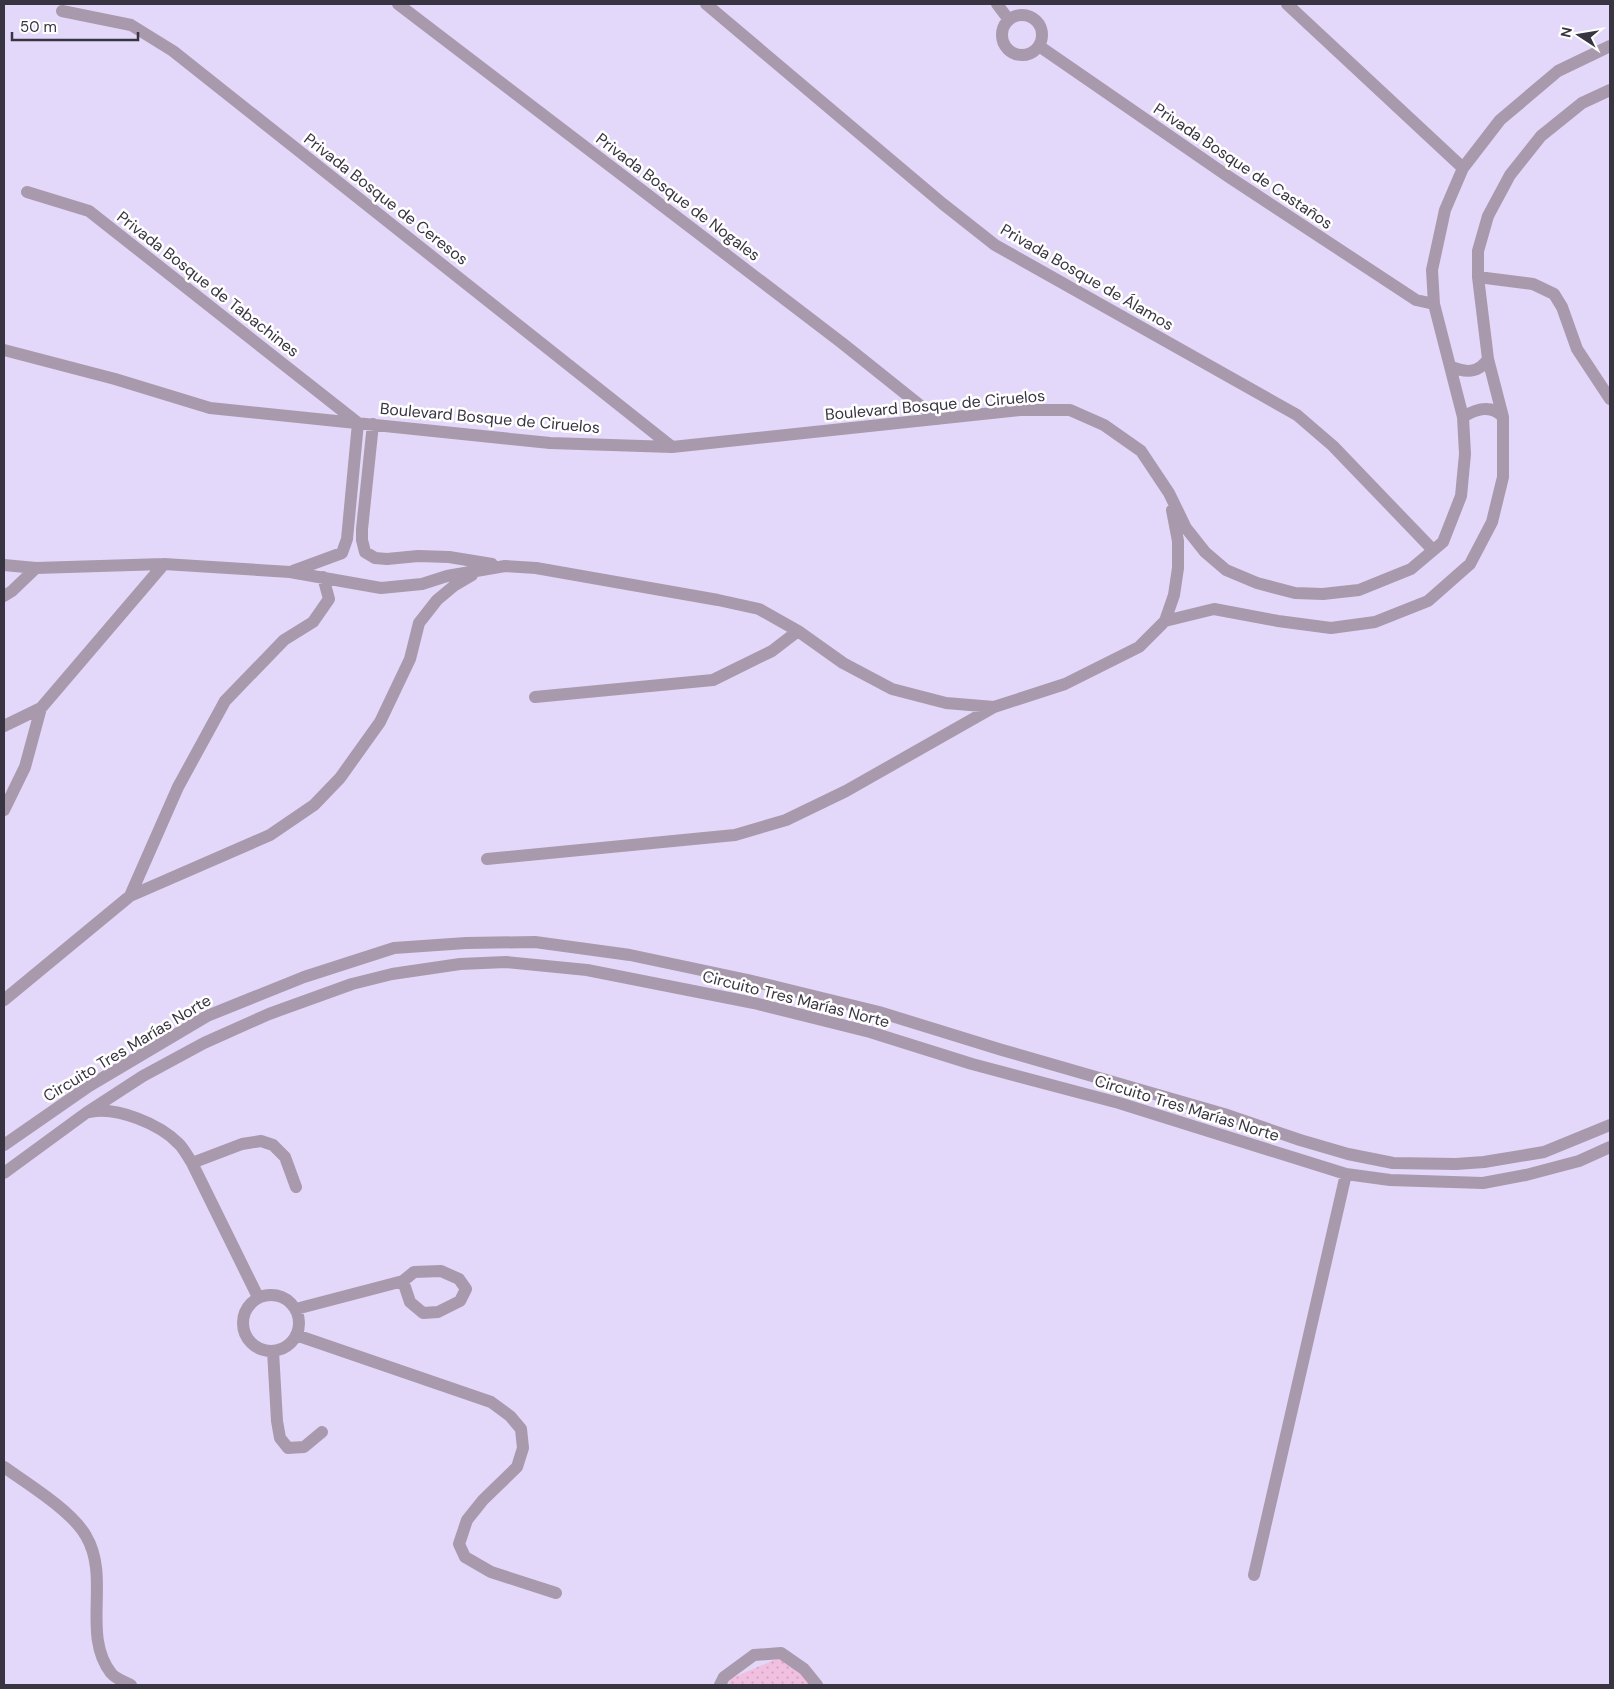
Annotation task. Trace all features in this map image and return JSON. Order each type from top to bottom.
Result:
[{"type":"street","name":"Privada Bosque de Nogales","points":[[398,4],[842,343],[937,419]]},
{"type":"street","name":"Privada Bosque de Álamos","points":[[706,4],[943,204],[995,245],[1297,414],[1333,446],[1433,550]]},
{"type":"street","points":[[997,4],[1009,20]]},
{"type":"street","points":[[1287,4],[1463,168]]},
{"type":"street","name":"Privada Bosque de Ceresos","points":[[62,11],[131,24],[173,51],[672,447]]},
{"type":"street","points":[[1024,15],[1034,19],[1039,24],[1042,32],[1039,46],[1034,51],[1021,55],[1014,54],[1008,50],[1002,38],[1002,31],[1009,20],[1015,16],[1024,15]]},
{"type":"street","name":"Privada Bosque de Castaños","points":[[1039,46],[1229,177],[1400,290],[1416,300],[1434,304]]},
{"type":"street","name":"Boulevard Bosque de Ciruelos","points":[[4,350],[115,379],[210,408],[550,443],[672,447],[1020,410],[1070,410],[1104,425],[1141,451],[1169,493],[1186,528],[1205,552],[1226,570],[1257,584],[1295,592],[1323,594],[1359,590],[1411,570],[1443,542],[1461,496],[1465,454],[1464,417],[1434,304],[1432,270],[1444,210],[1463,168],[1500,120],[1558,71],[1610,46]]},
{"type":"street","points":[[1165,621],[1214,609],[1278,621],[1331,628],[1375,622],[1428,601],[1470,564],[1492,522],[1503,477],[1503,417],[1488,359],[1478,277],[1478,252],[1488,216],[1510,175],[1541,136],[1582,103],[1610,90]]},
{"type":"street","name":"Privada Bosque de Tabachines","points":[[27,192],[89,211],[358,423]]},
{"type":"street","points":[[1478,277],[1534,284],[1554,294],[1562,307],[1577,349],[1610,398]]},
{"type":"street","points":[[1450,366],[1460,371],[1472,371],[1483,367],[1488,359]]},
{"type":"street","points":[[1464,417],[1474,411],[1486,408],[1498,411],[1503,417]]},
{"type":"street","points":[[290,572],[342,553],[347,539],[358,423]]},
{"type":"street","points":[[373,424],[362,540],[365,552],[375,558],[449,557],[506,566],[536,568],[759,609],[798,631],[844,663],[892,689],[946,703],[994,707]]},
{"type":"street","points":[[486,859],[734,835],[786,820],[846,791],[994,707],[1066,684],[1138,647],[1165,621],[1174,595],[1178,568],[1178,541],[1169,493]]},
{"type":"street","points":[[4,565],[36,568],[164,564],[290,572],[381,588],[422,584],[447,576],[506,566]]},
{"type":"street","points":[[4,726],[41,708],[164,564]]},
{"type":"street","points":[[4,596],[12,591],[36,568]]},
{"type":"street","points":[[4,1000],[130,896],[270,834],[314,804],[340,778],[380,722],[410,659],[419,623],[437,600],[455,585],[483,569]]},
{"type":"street","points":[[130,896],[178,787],[225,701],[284,640],[313,622],[329,599],[323,577]]},
{"type":"street","points":[[535,697],[713,680],[772,652],[798,631]]},
{"type":"street","points":[[4,810],[25,767],[41,708]]},
{"type":"street","name":"Circuito Tres Marías Norte","points":[[4,1145],[89,1086],[207,1016],[304,977],[394,948],[466,943],[535,942],[630,955],[748,980],[879,1012],[1002,1050],[1224,1114],[1300,1140],[1348,1154],[1393,1163],[1456,1164],[1484,1162],[1544,1152],[1610,1125]]},
{"type":"street","name":"Circuito Tres Marías Norte","points":[[4,1173],[86,1113],[143,1076],[204,1043],[270,1014],[352,984],[392,974],[460,964],[506,962],[587,970],[754,1003],[870,1032],[972,1064],[1119,1103],[1346,1174],[1390,1180],[1483,1183],[1579,1161],[1610,1147]]},
{"type":"street","points":[[870,1032],[879,1012]]},
{"type":"street","points":[[86,1113],[100,1110],[132,1116],[160,1129],[179,1144],[192,1163],[258,1297]]},
{"type":"street","points":[[192,1163],[242,1144],[261,1141],[273,1145],[285,1157],[296,1187]]},
{"type":"street","points":[[1483,1183],[1484,1162]]},
{"type":"street","points":[[1254,1575],[1346,1174]]},
{"type":"street","points":[[296,1310],[404,1281],[414,1272],[441,1271],[459,1279],[466,1290],[460,1301],[438,1312],[423,1313],[410,1302],[404,1281]]},
{"type":"street","points":[[274,1294],[287,1300],[296,1310],[299,1318],[299,1328],[293,1340],[286,1347],[274,1351],[264,1350],[253,1345],[244,1332],[242,1322],[244,1312],[258,1297],[274,1294]]},
{"type":"street","points":[[296,1335],[491,1402],[510,1416],[522,1429],[522,1448],[517,1467],[483,1500],[467,1520],[459,1544],[465,1557],[491,1572],[556,1593]]},
{"type":"street","points":[[274,1351],[277,1420],[280,1438],[288,1448],[304,1447],[322,1432]]},
{"type":"street","points":[[4,1467],[35,1488],[75,1521],[87,1537],[97,1566],[97,1619],[100,1654],[112,1675],[131,1685]]},
{"type":"street","points":[[720,1685],[724,1676],[754,1655],[781,1653],[804,1670],[817,1685]]},
{"type":"shaded area","points":[[790,1653],[819,1685],[729,1685],[730,1679]]}]
